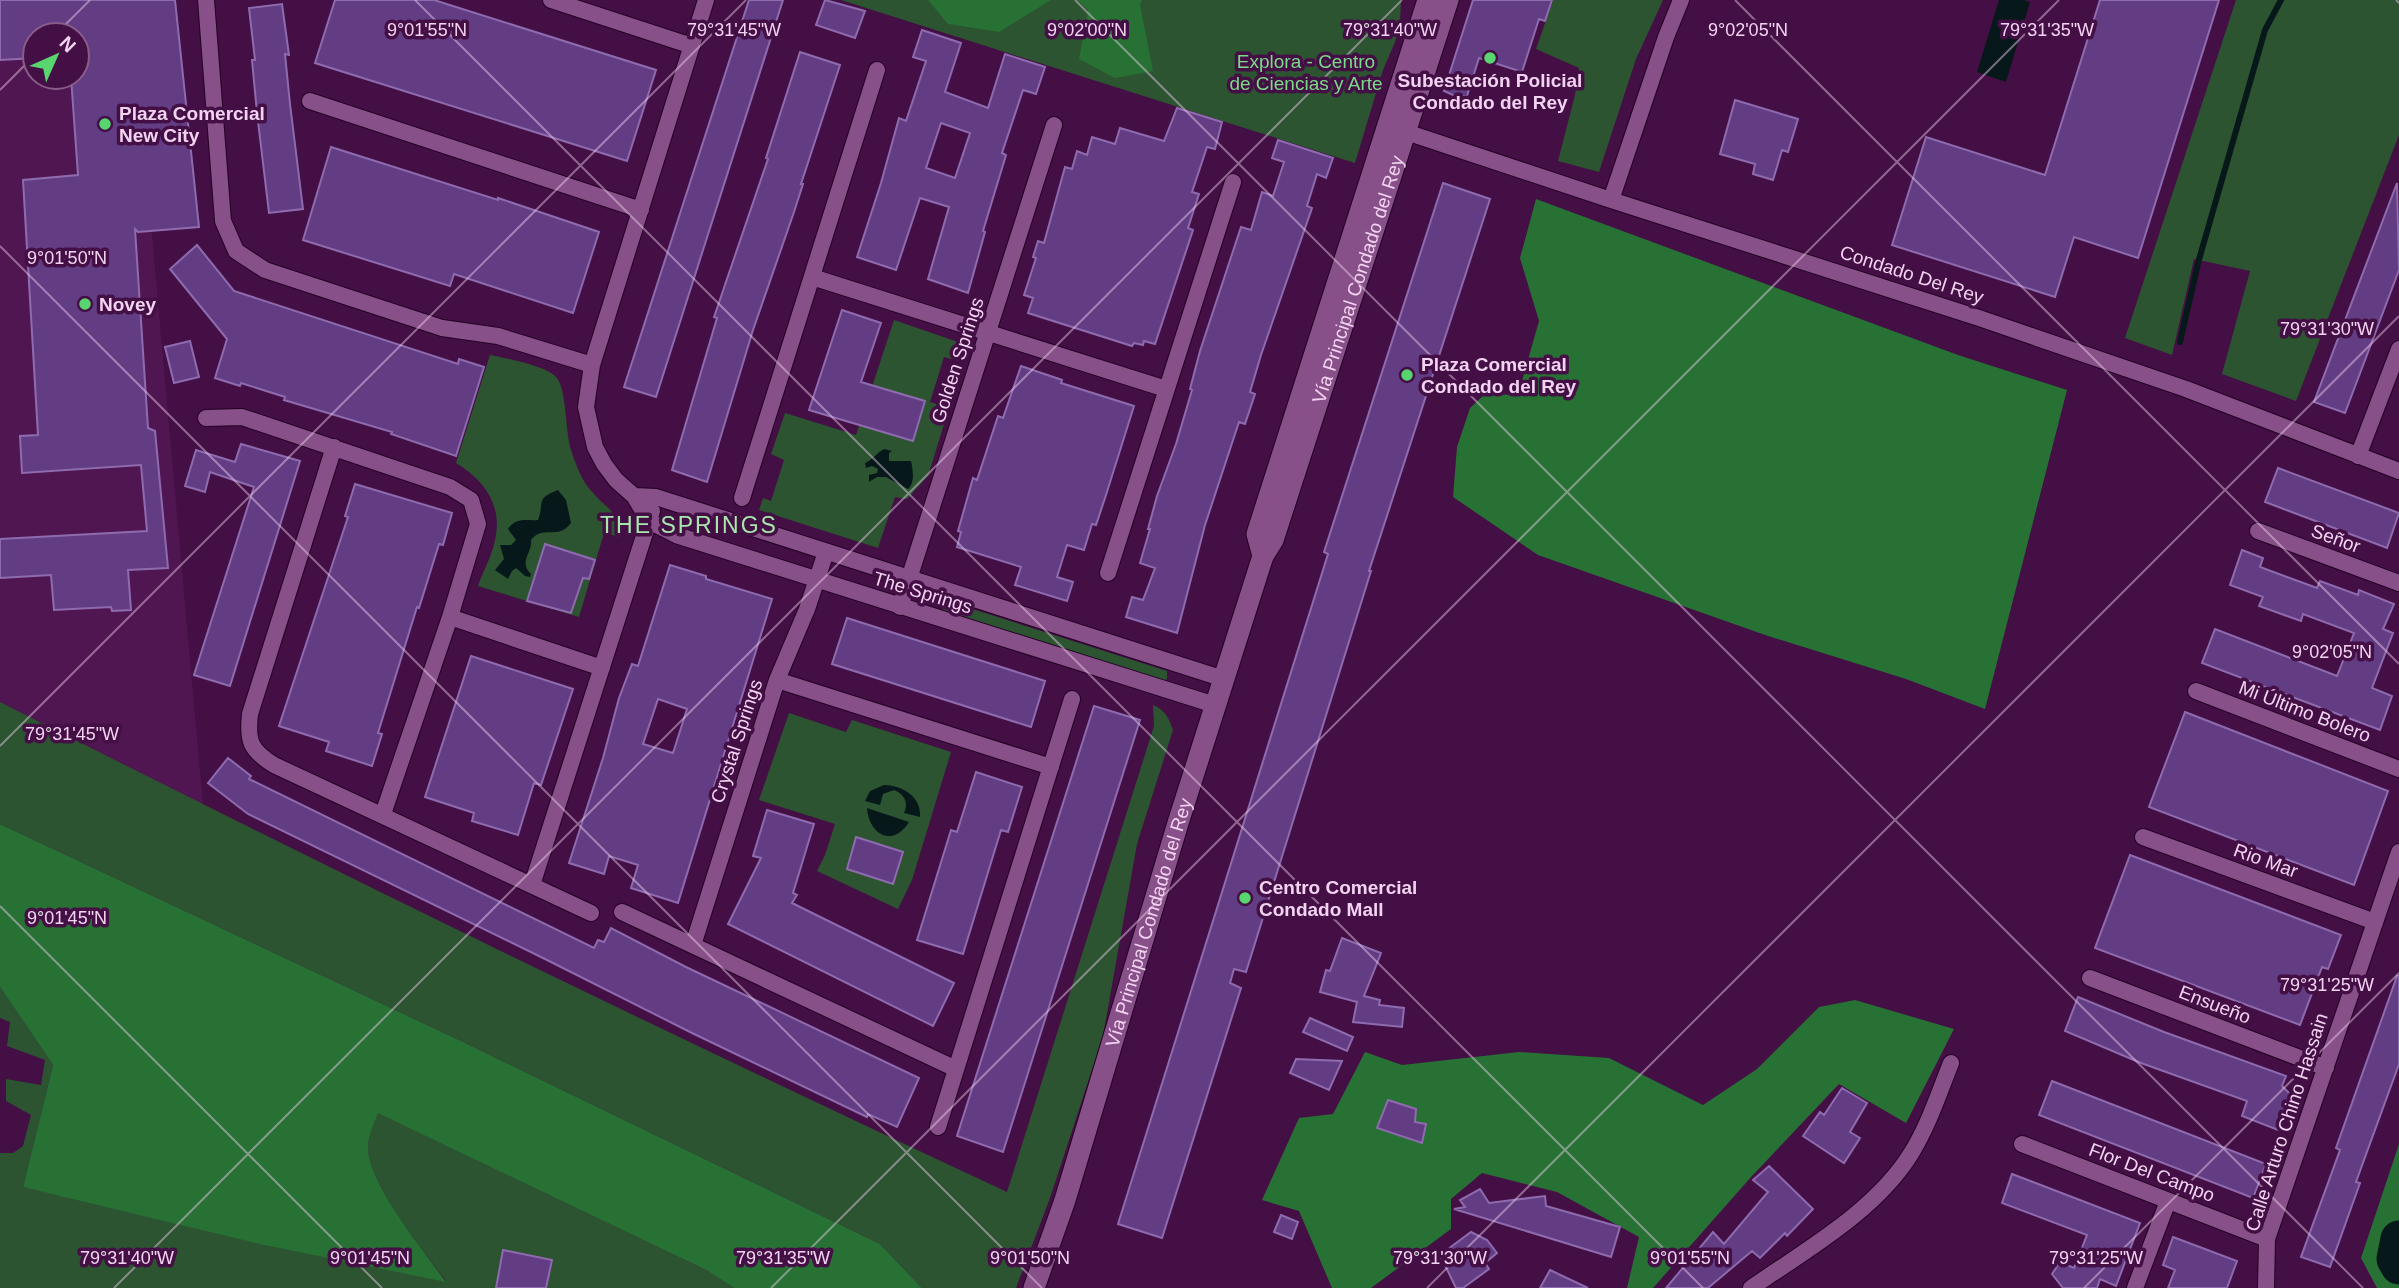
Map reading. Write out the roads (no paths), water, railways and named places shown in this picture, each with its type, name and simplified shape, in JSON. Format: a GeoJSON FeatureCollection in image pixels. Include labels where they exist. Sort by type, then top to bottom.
{"type":"FeatureCollection","features":[{"type":"Feature","properties":{"kind":"street"},"geometry":{"type":"LineString","coordinates":[[206,0],[223,221],[236,251],[265,270],[442,328],[498,336],[592,365]]}},
{"type":"Feature","properties":{"kind":"street"},"geometry":{"type":"LineString","coordinates":[[551,0],[692,46]]}},
{"type":"Feature","properties":{"kind":"street"},"geometry":{"type":"LineString","coordinates":[[649,521],[634,496],[617,480],[594,447],[586,407],[592,365],[706,0]]}},
{"type":"Feature","properties":{"kind":"street","name":"Vía Principal Condado del Rey"},"geometry":{"type":"LineString","coordinates":[[1263,556],[1257,534],[1428,0]]}},
{"type":"Feature","properties":{"kind":"street","name":"Vía Principal Condado del Rey"},"geometry":{"type":"LineString","coordinates":[[1034,1288],[1065,1200],[1215,705],[1263,556],[1273,540],[1448,0]]}},
{"type":"Feature","properties":{"kind":"street"},"geometry":{"type":"LineString","coordinates":[[1611,200],[1681,0]]}},
{"type":"Feature","properties":{"kind":"street"},"geometry":{"type":"LineString","coordinates":[[741,498],[877,70]]}},
{"type":"Feature","properties":{"kind":"street"},"geometry":{"type":"LineString","coordinates":[[310,101],[641,210]]}},
{"type":"Feature","properties":{"kind":"street"},"geometry":{"type":"LineString","coordinates":[[1394,107],[1399,123],[1406,132]]}},
{"type":"Feature","properties":{"kind":"street","name":"Golden Springs"},"geometry":{"type":"LineString","coordinates":[[900,607],[1054,125]]}},
{"type":"Feature","properties":{"kind":"street"},"geometry":{"type":"LineString","coordinates":[[1382,140],[1398,131],[1406,132]]}},
{"type":"Feature","properties":{"kind":"street","name":"Condado Del Rey"},"geometry":{"type":"LineString","coordinates":[[1406,132],[2004,326],[2186,389],[2399,471]]}},
{"type":"Feature","properties":{"kind":"street"},"geometry":{"type":"LineString","coordinates":[[1108,573],[1233,182]]}},
{"type":"Feature","properties":{"kind":"street"},"geometry":{"type":"LineString","coordinates":[[812,277],[1166,389]]}},
{"type":"Feature","properties":{"kind":"street"},"geometry":{"type":"LineString","coordinates":[[2358,456],[2399,349]]}},
{"type":"Feature","properties":{"kind":"street"},"geometry":{"type":"LineString","coordinates":[[206,418],[242,417],[450,487],[471,500],[478,524],[450,617],[383,814]]}},
{"type":"Feature","properties":{"kind":"street"},"geometry":{"type":"LineString","coordinates":[[334,447],[254,701],[248,731],[251,745],[261,757],[590,914]]}},
{"type":"Feature","properties":{"kind":"street","name":"The Springs"},"geometry":{"type":"LineString","coordinates":[[634,496],[656,497],[1224,679]]}},
{"type":"Feature","properties":{"kind":"street"},"geometry":{"type":"LineString","coordinates":[[532,885],[656,497]]}},
{"type":"Feature","properties":{"kind":"street","name":"The Springs"},"geometry":{"type":"LineString","coordinates":[[649,521],[676,535],[1215,705]]}},
{"type":"Feature","properties":{"kind":"street","name":"Señor"},"geometry":{"type":"LineString","coordinates":[[2258,531],[2399,583]]}},
{"type":"Feature","properties":{"kind":"street","name":"Crystal Springs"},"geometry":{"type":"LineString","coordinates":[[693,945],[777,680],[807,609],[826,552]]}},
{"type":"Feature","properties":{"kind":"street"},"geometry":{"type":"LineString","coordinates":[[450,617],[602,668]]}},
{"type":"Feature","properties":{"kind":"street"},"geometry":{"type":"LineString","coordinates":[[777,680],[1051,767]]}},
{"type":"Feature","properties":{"kind":"street","name":"Mi Último Bolero"},"geometry":{"type":"LineString","coordinates":[[2196,691],[2399,769]]}},
{"type":"Feature","properties":{"kind":"street"},"geometry":{"type":"LineString","coordinates":[[938,1127],[1072,699]]}},
{"type":"Feature","properties":{"kind":"street","name":"Rio Mar"},"geometry":{"type":"LineString","coordinates":[[2143,837],[2375,922]]}},
{"type":"Feature","properties":{"kind":"street","name":"Calle Arturo Chino Hassain"},"geometry":{"type":"LineString","coordinates":[[2266,1288],[2267,1239],[2399,852]]}},
{"type":"Feature","properties":{"kind":"street"},"geometry":{"type":"LineString","coordinates":[[622,912],[956,1069]]}},
{"type":"Feature","properties":{"kind":"street","name":"Ensueño"},"geometry":{"type":"LineString","coordinates":[[2090,978],[2326,1068]]}},
{"type":"Feature","properties":{"kind":"street"},"geometry":{"type":"LineString","coordinates":[[1751,1288],[1878,1195],[1911,1153],[1930,1118],[1951,1063]]}},
{"type":"Feature","properties":{"kind":"street","name":"Flor Del Campo"},"geometry":{"type":"LineString","coordinates":[[2022,1144],[2267,1239]]}},
{"type":"Feature","properties":{"kind":"street"},"geometry":{"type":"LineString","coordinates":[[2135,1288],[2168,1200]]}},
{"type":"Feature","properties":{"kind":"waterway"},"geometry":{"type":"LineString","coordinates":[[2180,342],[2198,263],[2265,30],[2281,0]]}},
{"type":"Feature","properties":{"kind":"waterway"},"geometry":{"type":"LineString","coordinates":[[2399,1239],[2395,1259],[2399,1266]]}},
{"type":"Feature","properties":{"kind":"place","name":"Subestación Policial Condado del Rey"},"geometry":{"type":"Point","coordinates":[1490,58]}},
{"type":"Feature","properties":{"kind":"place","name":"Plaza Comercial New City"},"geometry":{"type":"Point","coordinates":[105,124]}},
{"type":"Feature","properties":{"kind":"place","name":"Novey"},"geometry":{"type":"Point","coordinates":[85,304]}},
{"type":"Feature","properties":{"kind":"place","name":"Plaza Comercial Condado del Rey"},"geometry":{"type":"Point","coordinates":[1407,375]}},
{"type":"Feature","properties":{"kind":"place","name":"Centro Comercial Condado Mall"},"geometry":{"type":"Point","coordinates":[1245,898]}},
{"type":"Feature","properties":{"kind":"district","name":"THE SPRINGS"},"geometry":{"type":"Point","coordinates":[689,525]}},
{"type":"Feature","properties":{"kind":"park label","name":"Explora - Centro de Ciencias y Arte"},"geometry":{"type":"Point","coordinates":[1306,72]}}]}
